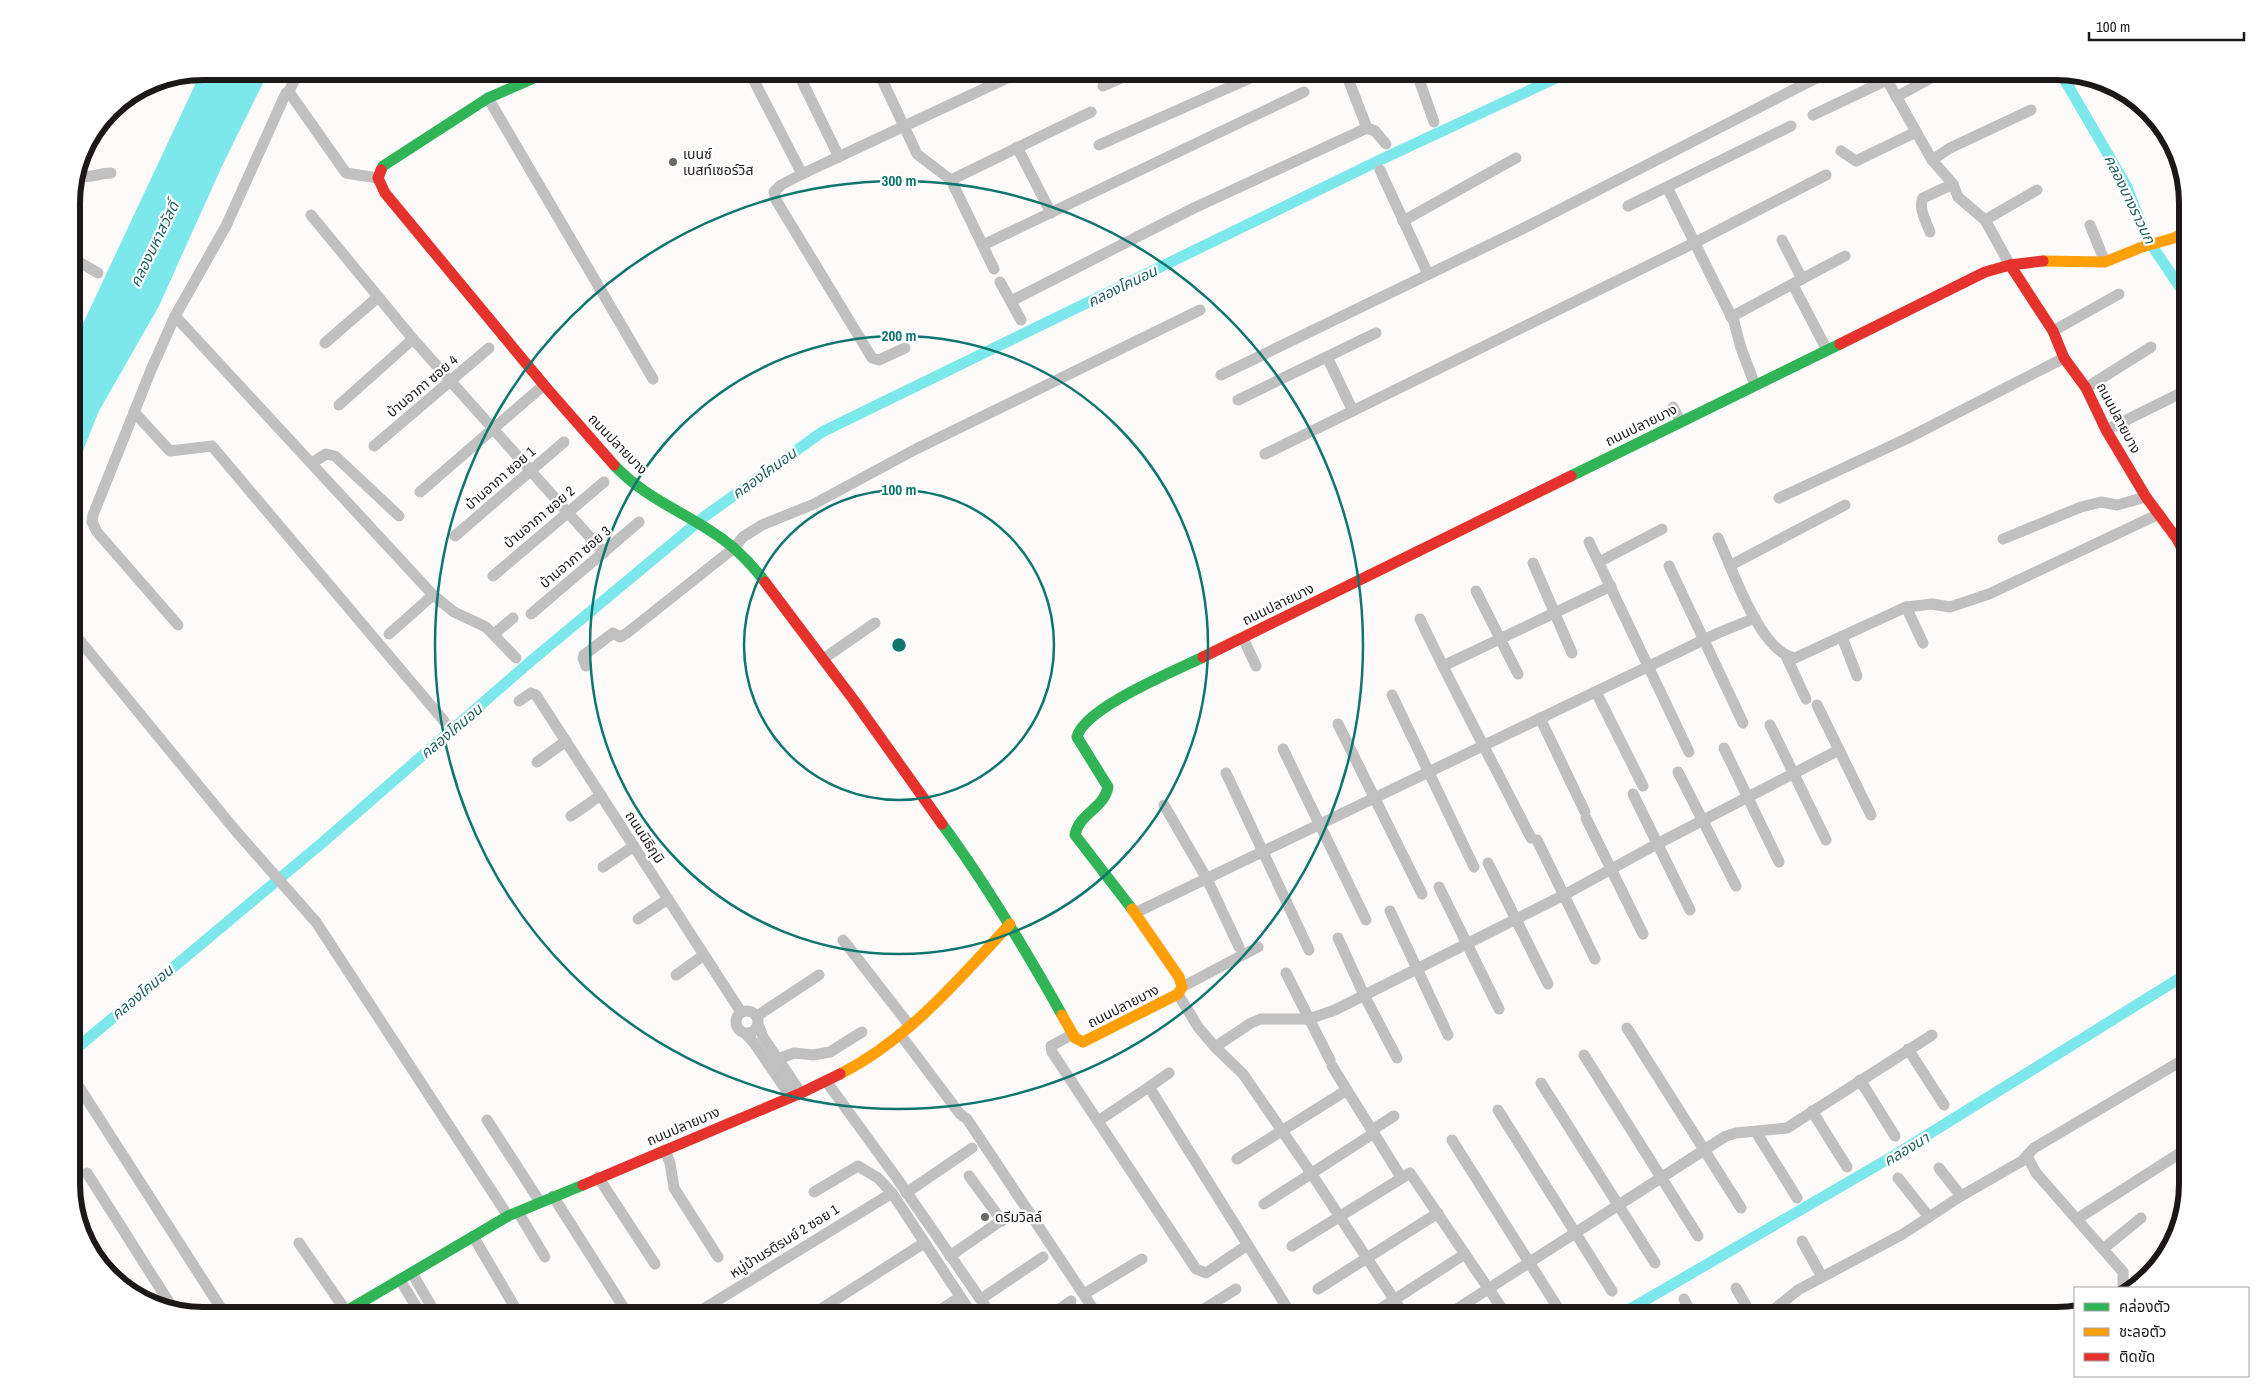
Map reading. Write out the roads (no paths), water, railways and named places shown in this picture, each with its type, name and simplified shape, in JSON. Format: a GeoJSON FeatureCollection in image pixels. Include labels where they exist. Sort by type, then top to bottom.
{"type":"FeatureCollection","features":[{"type":"Feature","properties":{"kind":"street"},"geometry":{"type":"LineString","coordinates":[[178,625],[97,532],[92,522],[93,515],[175,316],[226,226],[286,93],[289,92],[294,80]]}},
{"type":"Feature","properties":{"kind":"street"},"geometry":{"type":"LineString","coordinates":[[289,92],[346,172],[378,178],[383,166],[488,98],[529,80]]}},
{"type":"Feature","properties":{"kind":"street"},"geometry":{"type":"LineString","coordinates":[[754,80],[802,174]]}},
{"type":"Feature","properties":{"kind":"street"},"geometry":{"type":"LineString","coordinates":[[801,80],[839,157]]}},
{"type":"Feature","properties":{"kind":"street"},"geometry":{"type":"LineString","coordinates":[[882,80],[917,154],[951,180],[994,269]]}},
{"type":"Feature","properties":{"kind":"street"},"geometry":{"type":"LineString","coordinates":[[905,348],[879,360],[872,358],[776,200],[774,195],[776,189],[802,174],[1003,80]]}},
{"type":"Feature","properties":{"kind":"street"},"geometry":{"type":"LineString","coordinates":[[1103,86],[1117,80]]}},
{"type":"Feature","properties":{"kind":"street"},"geometry":{"type":"LineString","coordinates":[[1099,145],[1246,80]]}},
{"type":"Feature","properties":{"kind":"street"},"geometry":{"type":"LineString","coordinates":[[1348,80],[1367,128]]}},
{"type":"Feature","properties":{"kind":"street"},"geometry":{"type":"LineString","coordinates":[[1419,80],[1434,122]]}},
{"type":"Feature","properties":{"kind":"street"},"geometry":{"type":"LineString","coordinates":[[1221,375],[1522,229],[1812,80]]}},
{"type":"Feature","properties":{"kind":"street"},"geometry":{"type":"LineString","coordinates":[[1813,115],[1877,80]]}},
{"type":"Feature","properties":{"kind":"street"},"geometry":{"type":"LineString","coordinates":[[1886,80],[1932,160],[1953,184],[1958,197],[1985,220],[2010,265]]}},
{"type":"Feature","properties":{"kind":"street"},"geometry":{"type":"LineString","coordinates":[[1896,97],[1927,80]]}},
{"type":"Feature","properties":{"kind":"street"},"geometry":{"type":"LineString","coordinates":[[983,245],[1304,92]]}},
{"type":"Feature","properties":{"kind":"street"},"geometry":{"type":"LineString","coordinates":[[488,98],[653,379]]}},
{"type":"Feature","properties":{"kind":"street"},"geometry":{"type":"LineString","coordinates":[[1932,160],[1950,148],[2031,110]]}},
{"type":"Feature","properties":{"kind":"street"},"geometry":{"type":"LineString","coordinates":[[951,180],[1091,112]]}},
{"type":"Feature","properties":{"kind":"street"},"geometry":{"type":"LineString","coordinates":[[1628,206],[1791,126]]}},
{"type":"Feature","properties":{"kind":"street"},"geometry":{"type":"LineString","coordinates":[[1011,300],[1194,208],[1367,128],[1375,131],[1386,144]]}},
{"type":"Feature","properties":{"kind":"street"},"geometry":{"type":"LineString","coordinates":[[1841,151],[1856,161],[1916,132]]}},
{"type":"Feature","properties":{"kind":"street"},"geometry":{"type":"LineString","coordinates":[[1017,148],[1051,213]]}},
{"type":"Feature","properties":{"kind":"street"},"geometry":{"type":"LineString","coordinates":[[1403,220],[1516,158]]}},
{"type":"Feature","properties":{"kind":"street"},"geometry":{"type":"LineString","coordinates":[[1380,170],[1428,274]]}},
{"type":"Feature","properties":{"kind":"street"},"geometry":{"type":"LineString","coordinates":[[83,177],[111,173]]}},
{"type":"Feature","properties":{"kind":"street"},"geometry":{"type":"LineString","coordinates":[[1265,454],[1826,176]]}},
{"type":"Feature","properties":{"kind":"street","name":"ถนนปลายบาง"},"geometry":{"type":"LineString","coordinates":[[378,178],[386,193],[544,385],[616,467],[630,481],[654,499],[710,530],[734,548],[756,570],[823,659],[977,872],[1010,924],[1073,1034],[1080,1042],[1088,1041],[1180,990],[1179,977],[1135,914],[1075,835],[1075,827],[1079,820],[1105,801],[1108,795],[1108,787],[1077,737],[1077,730],[1090,718],[1127,694],[1985,272],[2010,265],[2038,261],[2105,262],[2142,247],[2179,236]]}},
{"type":"Feature","properties":{"kind":"street"},"geometry":{"type":"LineString","coordinates":[[1930,232],[1921,207],[1921,201],[1923,198],[1953,184]]}},
{"type":"Feature","properties":{"kind":"street"},"geometry":{"type":"LineString","coordinates":[[1667,187],[1731,317],[1755,385]]}},
{"type":"Feature","properties":{"kind":"street"},"geometry":{"type":"LineString","coordinates":[[1985,220],[2037,190]]}},
{"type":"Feature","properties":{"kind":"street"},"geometry":{"type":"LineString","coordinates":[[311,215],[413,339],[604,553]]}},
{"type":"Feature","properties":{"kind":"street"},"geometry":{"type":"LineString","coordinates":[[2090,225],[2105,262]]}},
{"type":"Feature","properties":{"kind":"street"},"geometry":{"type":"LineString","coordinates":[[1782,240],[1797,282],[1827,350]]}},
{"type":"Feature","properties":{"kind":"street"},"geometry":{"type":"LineString","coordinates":[[1731,317],[1845,256]]}},
{"type":"Feature","properties":{"kind":"street"},"geometry":{"type":"LineString","coordinates":[[80,262],[98,272]]}},
{"type":"Feature","properties":{"kind":"street","name":"ถนนปลายบาง"},"geometry":{"type":"LineString","coordinates":[[2010,265],[2053,331],[2064,358],[2086,388],[2106,430],[2146,497],[2179,543]]}},
{"type":"Feature","properties":{"kind":"street"},"geometry":{"type":"LineString","coordinates":[[1000,282],[1021,320]]}},
{"type":"Feature","properties":{"kind":"street"},"geometry":{"type":"LineString","coordinates":[[2053,331],[2119,294]]}},
{"type":"Feature","properties":{"kind":"street"},"geometry":{"type":"LineString","coordinates":[[325,343],[378,297]]}},
{"type":"Feature","properties":{"kind":"street"},"geometry":{"type":"LineString","coordinates":[[586,666],[583,658],[584,655],[613,633],[624,635],[734,548],[743,537],[762,525],[814,504],[916,449],[1200,310]]}},
{"type":"Feature","properties":{"kind":"street"},"geometry":{"type":"LineString","coordinates":[[175,316],[434,595],[454,612],[486,627],[516,658]]}},
{"type":"Feature","properties":{"kind":"street"},"geometry":{"type":"LineString","coordinates":[[1238,400],[1376,334]]}},
{"type":"Feature","properties":{"kind":"street"},"geometry":{"type":"LineString","coordinates":[[339,405],[413,339]]}},
{"type":"Feature","properties":{"kind":"street"},"geometry":{"type":"LineString","coordinates":[[2086,388],[2151,347]]}},
{"type":"Feature","properties":{"kind":"street","name":"บ้านอาภา ซอย 4"},"geometry":{"type":"LineString","coordinates":[[374,446],[489,348]]}},
{"type":"Feature","properties":{"kind":"street"},"geometry":{"type":"LineString","coordinates":[[1327,357],[1353,411]]}},
{"type":"Feature","properties":{"kind":"street"},"geometry":{"type":"LineString","coordinates":[[1779,498],[1908,438],[2064,358]]}},
{"type":"Feature","properties":{"kind":"street"},"geometry":{"type":"LineString","coordinates":[[420,492],[544,385]]}},
{"type":"Feature","properties":{"kind":"street"},"geometry":{"type":"LineString","coordinates":[[2106,430],[2179,394]]}},
{"type":"Feature","properties":{"kind":"street"},"geometry":{"type":"LineString","coordinates":[[1672,407],[1680,422]]}},
{"type":"Feature","properties":{"kind":"street"},"geometry":{"type":"LineString","coordinates":[[134,412],[170,451],[212,446],[444,722]]}},
{"type":"Feature","properties":{"kind":"street","name":"บ้านอาภา ซอย 1"},"geometry":{"type":"LineString","coordinates":[[456,536],[564,442]]}},
{"type":"Feature","properties":{"kind":"street"},"geometry":{"type":"LineString","coordinates":[[312,464],[326,454],[335,456],[399,516]]}},
{"type":"Feature","properties":{"kind":"street","name":"บ้านอาภา ซอย 2"},"geometry":{"type":"LineString","coordinates":[[493,576],[604,482]]}},
{"type":"Feature","properties":{"kind":"street"},"geometry":{"type":"LineString","coordinates":[[2003,539],[2081,507],[2101,502],[2117,505],[2146,497]]}},
{"type":"Feature","properties":{"kind":"street"},"geometry":{"type":"LineString","coordinates":[[1731,566],[1845,505]]}},
{"type":"Feature","properties":{"kind":"street"},"geometry":{"type":"LineString","coordinates":[[1718,538],[1760,629],[1773,646],[1786,656],[1795,658],[1906,606],[1932,604],[1950,607],[1989,594],[2159,514]]}},
{"type":"Feature","properties":{"kind":"street","name":"บ้านอาภา ซอย 3"},"geometry":{"type":"LineString","coordinates":[[531,614],[639,522]]}},
{"type":"Feature","properties":{"kind":"street"},"geometry":{"type":"LineString","coordinates":[[1599,562],[1662,529]]}},
{"type":"Feature","properties":{"kind":"street"},"geometry":{"type":"LineString","coordinates":[[1589,542],[1650,666],[1689,752]]}},
{"type":"Feature","properties":{"kind":"street"},"geometry":{"type":"LineString","coordinates":[[1533,563],[1572,653]]}},
{"type":"Feature","properties":{"kind":"street"},"geometry":{"type":"LineString","coordinates":[[1669,566],[1744,723]]}},
{"type":"Feature","properties":{"kind":"street"},"geometry":{"type":"LineString","coordinates":[[1443,666],[1611,586]]}},
{"type":"Feature","properties":{"kind":"street"},"geometry":{"type":"LineString","coordinates":[[1476,591],[1518,674]]}},
{"type":"Feature","properties":{"kind":"street"},"geometry":{"type":"LineString","coordinates":[[389,634],[434,595]]}},
{"type":"Feature","properties":{"kind":"street"},"geometry":{"type":"LineString","coordinates":[[1906,606],[1923,643]]}},
{"type":"Feature","properties":{"kind":"street"},"geometry":{"type":"LineString","coordinates":[[494,634],[513,618]]}},
{"type":"Feature","properties":{"kind":"street"},"geometry":{"type":"LineString","coordinates":[[1135,914],[1705,639],[1755,618]]}},
{"type":"Feature","properties":{"kind":"street"},"geometry":{"type":"LineString","coordinates":[[1420,619],[1466,715],[1564,895],[1595,959]]}},
{"type":"Feature","properties":{"kind":"street"},"geometry":{"type":"LineString","coordinates":[[823,659],[875,623]]}},
{"type":"Feature","properties":{"kind":"street"},"geometry":{"type":"LineString","coordinates":[[1842,637],[1857,676]]}},
{"type":"Feature","properties":{"kind":"street"},"geometry":{"type":"LineString","coordinates":[[1243,638],[1256,666]]}},
{"type":"Feature","properties":{"kind":"street"},"geometry":{"type":"LineString","coordinates":[[80,641],[235,830],[316,922],[513,1214],[545,1257]]}},
{"type":"Feature","properties":{"kind":"street"},"geometry":{"type":"LineString","coordinates":[[1786,656],[1806,699]]}},
{"type":"Feature","properties":{"kind":"street"},"geometry":{"type":"LineString","coordinates":[[1596,692],[1643,786]]}},
{"type":"Feature","properties":{"kind":"street","name":"ถนนนิธิภุมิ"},"geometry":{"type":"LineString","coordinates":[[519,700],[531,693],[536,694],[741,1012]]}},
{"type":"Feature","properties":{"kind":"street"},"geometry":{"type":"LineString","coordinates":[[1392,695],[1474,867]]}},
{"type":"Feature","properties":{"kind":"street"},"geometry":{"type":"LineString","coordinates":[[1817,705],[1871,815]]}},
{"type":"Feature","properties":{"kind":"street"},"geometry":{"type":"LineString","coordinates":[[1540,718],[1643,934]]}},
{"type":"Feature","properties":{"kind":"street"},"geometry":{"type":"LineString","coordinates":[[1338,724],[1422,894]]}},
{"type":"Feature","properties":{"kind":"street"},"geometry":{"type":"LineString","coordinates":[[1770,726],[1826,840]]}},
{"type":"Feature","properties":{"kind":"street"},"geometry":{"type":"LineString","coordinates":[[537,762],[566,741]]}},
{"type":"Feature","properties":{"kind":"street"},"geometry":{"type":"LineString","coordinates":[[1724,748],[1779,862]]}},
{"type":"Feature","properties":{"kind":"street"},"geometry":{"type":"LineString","coordinates":[[1283,749],[1366,920]]}},
{"type":"Feature","properties":{"kind":"street"},"geometry":{"type":"LineString","coordinates":[[1215,1048],[1251,1023],[1261,1019],[1309,1019],[1335,1010],[1564,895],[1657,844],[1839,750]]}},
{"type":"Feature","properties":{"kind":"street"},"geometry":{"type":"LineString","coordinates":[[1678,772],[1736,886]]}},
{"type":"Feature","properties":{"kind":"street"},"geometry":{"type":"LineString","coordinates":[[1226,773],[1309,950]]}},
{"type":"Feature","properties":{"kind":"street"},"geometry":{"type":"LineString","coordinates":[[1633,794],[1690,910]]}},
{"type":"Feature","properties":{"kind":"street"},"geometry":{"type":"LineString","coordinates":[[571,816],[601,795]]}},
{"type":"Feature","properties":{"kind":"street"},"geometry":{"type":"LineString","coordinates":[[1164,805],[1207,879],[1239,947]]}},
{"type":"Feature","properties":{"kind":"street"},"geometry":{"type":"LineString","coordinates":[[603,867],[634,846]]}},
{"type":"Feature","properties":{"kind":"street"},"geometry":{"type":"LineString","coordinates":[[1488,863],[1548,984]]}},
{"type":"Feature","properties":{"kind":"street"},"geometry":{"type":"LineString","coordinates":[[1440,887],[1499,1009]]}},
{"type":"Feature","properties":{"kind":"street"},"geometry":{"type":"LineString","coordinates":[[638,919],[668,899]]}},
{"type":"Feature","properties":{"kind":"street"},"geometry":{"type":"LineString","coordinates":[[1390,911],[1448,1034]]}},
{"type":"Feature","properties":{"kind":"street","name":"ถนนปลายบาง"},"geometry":{"type":"LineString","coordinates":[[357,1307],[473,1236],[513,1214],[796,1095],[857,1064],[900,1034],[948,992],[1010,924]]}},
{"type":"Feature","properties":{"kind":"street"},"geometry":{"type":"LineString","coordinates":[[1338,938],[1364,995],[1397,1058]]}},
{"type":"Feature","properties":{"kind":"street"},"geometry":{"type":"LineString","coordinates":[[844,940],[910,1026]]}},
{"type":"Feature","properties":{"kind":"street"},"geometry":{"type":"LineString","coordinates":[[1258,947],[1180,990],[1198,1027],[1215,1048],[1243,1074],[1311,1172],[1398,1307]]}},
{"type":"Feature","properties":{"kind":"street"},"geometry":{"type":"LineString","coordinates":[[676,975],[704,955]]}},
{"type":"Feature","properties":{"kind":"street"},"geometry":{"type":"LineString","coordinates":[[1286,973],[1331,1063],[1401,1177]]}},
{"type":"Feature","properties":{"kind":"street"},"geometry":{"type":"LineString","coordinates":[[745,1033],[754,1032],[758,1020],[820,975]]}},
{"type":"Feature","properties":{"kind":"street"},"geometry":{"type":"LineString","coordinates":[[773,1061],[738,1028],[736,1024],[741,1012],[750,1011],[758,1020],[773,1061],[796,1095]]}},
{"type":"Feature","properties":{"kind":"street"},"geometry":{"type":"LineString","coordinates":[[1627,1028],[1741,1208]]}},
{"type":"Feature","properties":{"kind":"street"},"geometry":{"type":"LineString","coordinates":[[773,1061],[794,1053],[821,1055],[830,1052],[862,1032]]}},
{"type":"Feature","properties":{"kind":"street"},"geometry":{"type":"LineString","coordinates":[[900,1034],[960,1114],[966,1119],[1092,1307]]}},
{"type":"Feature","properties":{"kind":"street"},"geometry":{"type":"LineString","coordinates":[[1073,1034],[1050,1049],[1196,1270],[1206,1273],[1246,1246]]}},
{"type":"Feature","properties":{"kind":"street"},"geometry":{"type":"LineString","coordinates":[[1460,1307],[1617,1204],[1726,1136],[1736,1133],[1787,1128],[1932,1035]]}},
{"type":"Feature","properties":{"kind":"street"},"geometry":{"type":"LineString","coordinates":[[1908,1049],[1944,1105]]}},
{"type":"Feature","properties":{"kind":"street"},"geometry":{"type":"LineString","coordinates":[[1584,1055],[1698,1236]]}},
{"type":"Feature","properties":{"kind":"street"},"geometry":{"type":"LineString","coordinates":[[1777,1307],[1798,1290],[1903,1234],[2027,1156],[2034,1148],[2179,1062]]}},
{"type":"Feature","properties":{"kind":"street"},"geometry":{"type":"LineString","coordinates":[[1098,1121],[1169,1073]]}},
{"type":"Feature","properties":{"kind":"street"},"geometry":{"type":"LineString","coordinates":[[1860,1080],[1895,1136]]}},
{"type":"Feature","properties":{"kind":"street"},"geometry":{"type":"LineString","coordinates":[[826,1081],[986,1307]]}},
{"type":"Feature","properties":{"kind":"street"},"geometry":{"type":"LineString","coordinates":[[1541,1083],[1655,1264]]}},
{"type":"Feature","properties":{"kind":"street"},"geometry":{"type":"LineString","coordinates":[[1149,1087],[1246,1246],[1286,1306]]}},
{"type":"Feature","properties":{"kind":"street"},"geometry":{"type":"LineString","coordinates":[[80,1088],[220,1307]]}},
{"type":"Feature","properties":{"kind":"street"},"geometry":{"type":"LineString","coordinates":[[1237,1160],[1347,1090]]}},
{"type":"Feature","properties":{"kind":"street"},"geometry":{"type":"LineString","coordinates":[[1498,1110],[1612,1291]]}},
{"type":"Feature","properties":{"kind":"street"},"geometry":{"type":"LineString","coordinates":[[1812,1111],[1847,1167]]}},
{"type":"Feature","properties":{"kind":"street"},"geometry":{"type":"LineString","coordinates":[[1264,1204],[1394,1116]]}},
{"type":"Feature","properties":{"kind":"street"},"geometry":{"type":"LineString","coordinates":[[487,1120],[540,1202]]}},
{"type":"Feature","properties":{"kind":"street"},"geometry":{"type":"LineString","coordinates":[[1756,1132],[1797,1198]]}},
{"type":"Feature","properties":{"kind":"street"},"geometry":{"type":"LineString","coordinates":[[1452,1140],[1557,1307]]}},
{"type":"Feature","properties":{"kind":"street"},"geometry":{"type":"LineString","coordinates":[[906,1193],[972,1148]]}},
{"type":"Feature","properties":{"kind":"street"},"geometry":{"type":"LineString","coordinates":[[665,1150],[670,1164],[674,1188],[718,1257]]}},
{"type":"Feature","properties":{"kind":"street"},"geometry":{"type":"LineString","coordinates":[[2077,1219],[2179,1154]]}},
{"type":"Feature","properties":{"kind":"street"},"geometry":{"type":"LineString","coordinates":[[2027,1156],[2036,1173],[2123,1272],[2125,1286]]}},
{"type":"Feature","properties":{"kind":"street"},"geometry":{"type":"LineString","coordinates":[[814,1192],[858,1166],[878,1178],[892,1193],[966,1307]]}},
{"type":"Feature","properties":{"kind":"street"},"geometry":{"type":"LineString","coordinates":[[1939,1168],[1961,1196]]}},
{"type":"Feature","properties":{"kind":"street"},"geometry":{"type":"LineString","coordinates":[[87,1173],[168,1302]]}},
{"type":"Feature","properties":{"kind":"street"},"geometry":{"type":"LineString","coordinates":[[1292,1246],[1401,1177],[1408,1173],[1412,1174],[1501,1307]]}},
{"type":"Feature","properties":{"kind":"street"},"geometry":{"type":"LineString","coordinates":[[950,1256],[1005,1218],[969,1176]]}},
{"type":"Feature","properties":{"kind":"street"},"geometry":{"type":"LineString","coordinates":[[598,1177],[655,1264]]}},
{"type":"Feature","properties":{"kind":"street"},"geometry":{"type":"LineString","coordinates":[[1898,1178],[1929,1217]]}},
{"type":"Feature","properties":{"kind":"street","name":"หมู่บ้านรติรมย์ 2 ซอย 1"},"geometry":{"type":"LineString","coordinates":[[707,1307],[892,1193]]}},
{"type":"Feature","properties":{"kind":"street"},"geometry":{"type":"LineString","coordinates":[[553,1196],[623,1307]]}},
{"type":"Feature","properties":{"kind":"street"},"geometry":{"type":"LineString","coordinates":[[1318,1288],[1368,1259],[1438,1213]]}},
{"type":"Feature","properties":{"kind":"street"},"geometry":{"type":"LineString","coordinates":[[2103,1249],[2141,1218]]}},
{"type":"Feature","properties":{"kind":"street"},"geometry":{"type":"LineString","coordinates":[[473,1236],[515,1307]]}},
{"type":"Feature","properties":{"kind":"street"},"geometry":{"type":"LineString","coordinates":[[1802,1241],[1822,1277]]}},
{"type":"Feature","properties":{"kind":"street"},"geometry":{"type":"LineString","coordinates":[[299,1243],[343,1307]]}},
{"type":"Feature","properties":{"kind":"street"},"geometry":{"type":"LineString","coordinates":[[824,1307],[924,1243]]}},
{"type":"Feature","properties":{"kind":"street"},"geometry":{"type":"LineString","coordinates":[[1385,1307],[1465,1254]]}},
{"type":"Feature","properties":{"kind":"street"},"geometry":{"type":"LineString","coordinates":[[981,1299],[1043,1257]]}},
{"type":"Feature","properties":{"kind":"street"},"geometry":{"type":"LineString","coordinates":[[1084,1294],[1142,1259]]}},
{"type":"Feature","properties":{"kind":"street"},"geometry":{"type":"LineString","coordinates":[[412,1273],[432,1307]]}},
{"type":"Feature","properties":{"kind":"street"},"geometry":{"type":"LineString","coordinates":[[400,1280],[416,1307]]}},
{"type":"Feature","properties":{"kind":"street"},"geometry":{"type":"LineString","coordinates":[[1736,1288],[1747,1307]]}},
{"type":"Feature","properties":{"kind":"street"},"geometry":{"type":"LineString","coordinates":[[1207,1307],[1236,1289]]}},
{"type":"Feature","properties":{"kind":"street"},"geometry":{"type":"LineString","coordinates":[[945,1307],[960,1297]]}},
{"type":"Feature","properties":{"kind":"street"},"geometry":{"type":"LineString","coordinates":[[1684,1299],[1688,1307]]}},
{"type":"Feature","properties":{"kind":"street"},"geometry":{"type":"LineString","coordinates":[[1063,1307],[1071,1301]]}},
{"type":"Feature","properties":{"kind":"water","name":"คลองมหาสวัสดิ์"},"geometry":{"type":"Polygon","coordinates":[[[197,80],[265,80],[222,166],[159,306],[99,411],[80,458],[80,330],[197,80]]]}},
{"type":"Feature","properties":{"kind":"waterway","name":"คลองโคนอน"},"geometry":{"type":"LineString","coordinates":[[80,1045],[322,843],[531,661],[704,517],[822,432],[1380,160],[1552,80]]}},
{"type":"Feature","properties":{"kind":"waterway","name":"คลองบางราวนก"},"geometry":{"type":"LineString","coordinates":[[2065,81],[2127,187],[2146,237],[2179,286]]}},
{"type":"Feature","properties":{"kind":"waterway","name":"คลองนา"},"geometry":{"type":"LineString","coordinates":[[1633,1307],[1895,1155],[2179,979]]}},
{"type":"Feature","properties":{"kind":"place","name":"เบนซ์ เบสท์เซอร์วิส"},"geometry":{"type":"Point","coordinates":[673,162]}},
{"type":"Feature","properties":{"kind":"place","name":"ดรีมวิลล์"},"geometry":{"type":"Point","coordinates":[985,1217]}}]}
